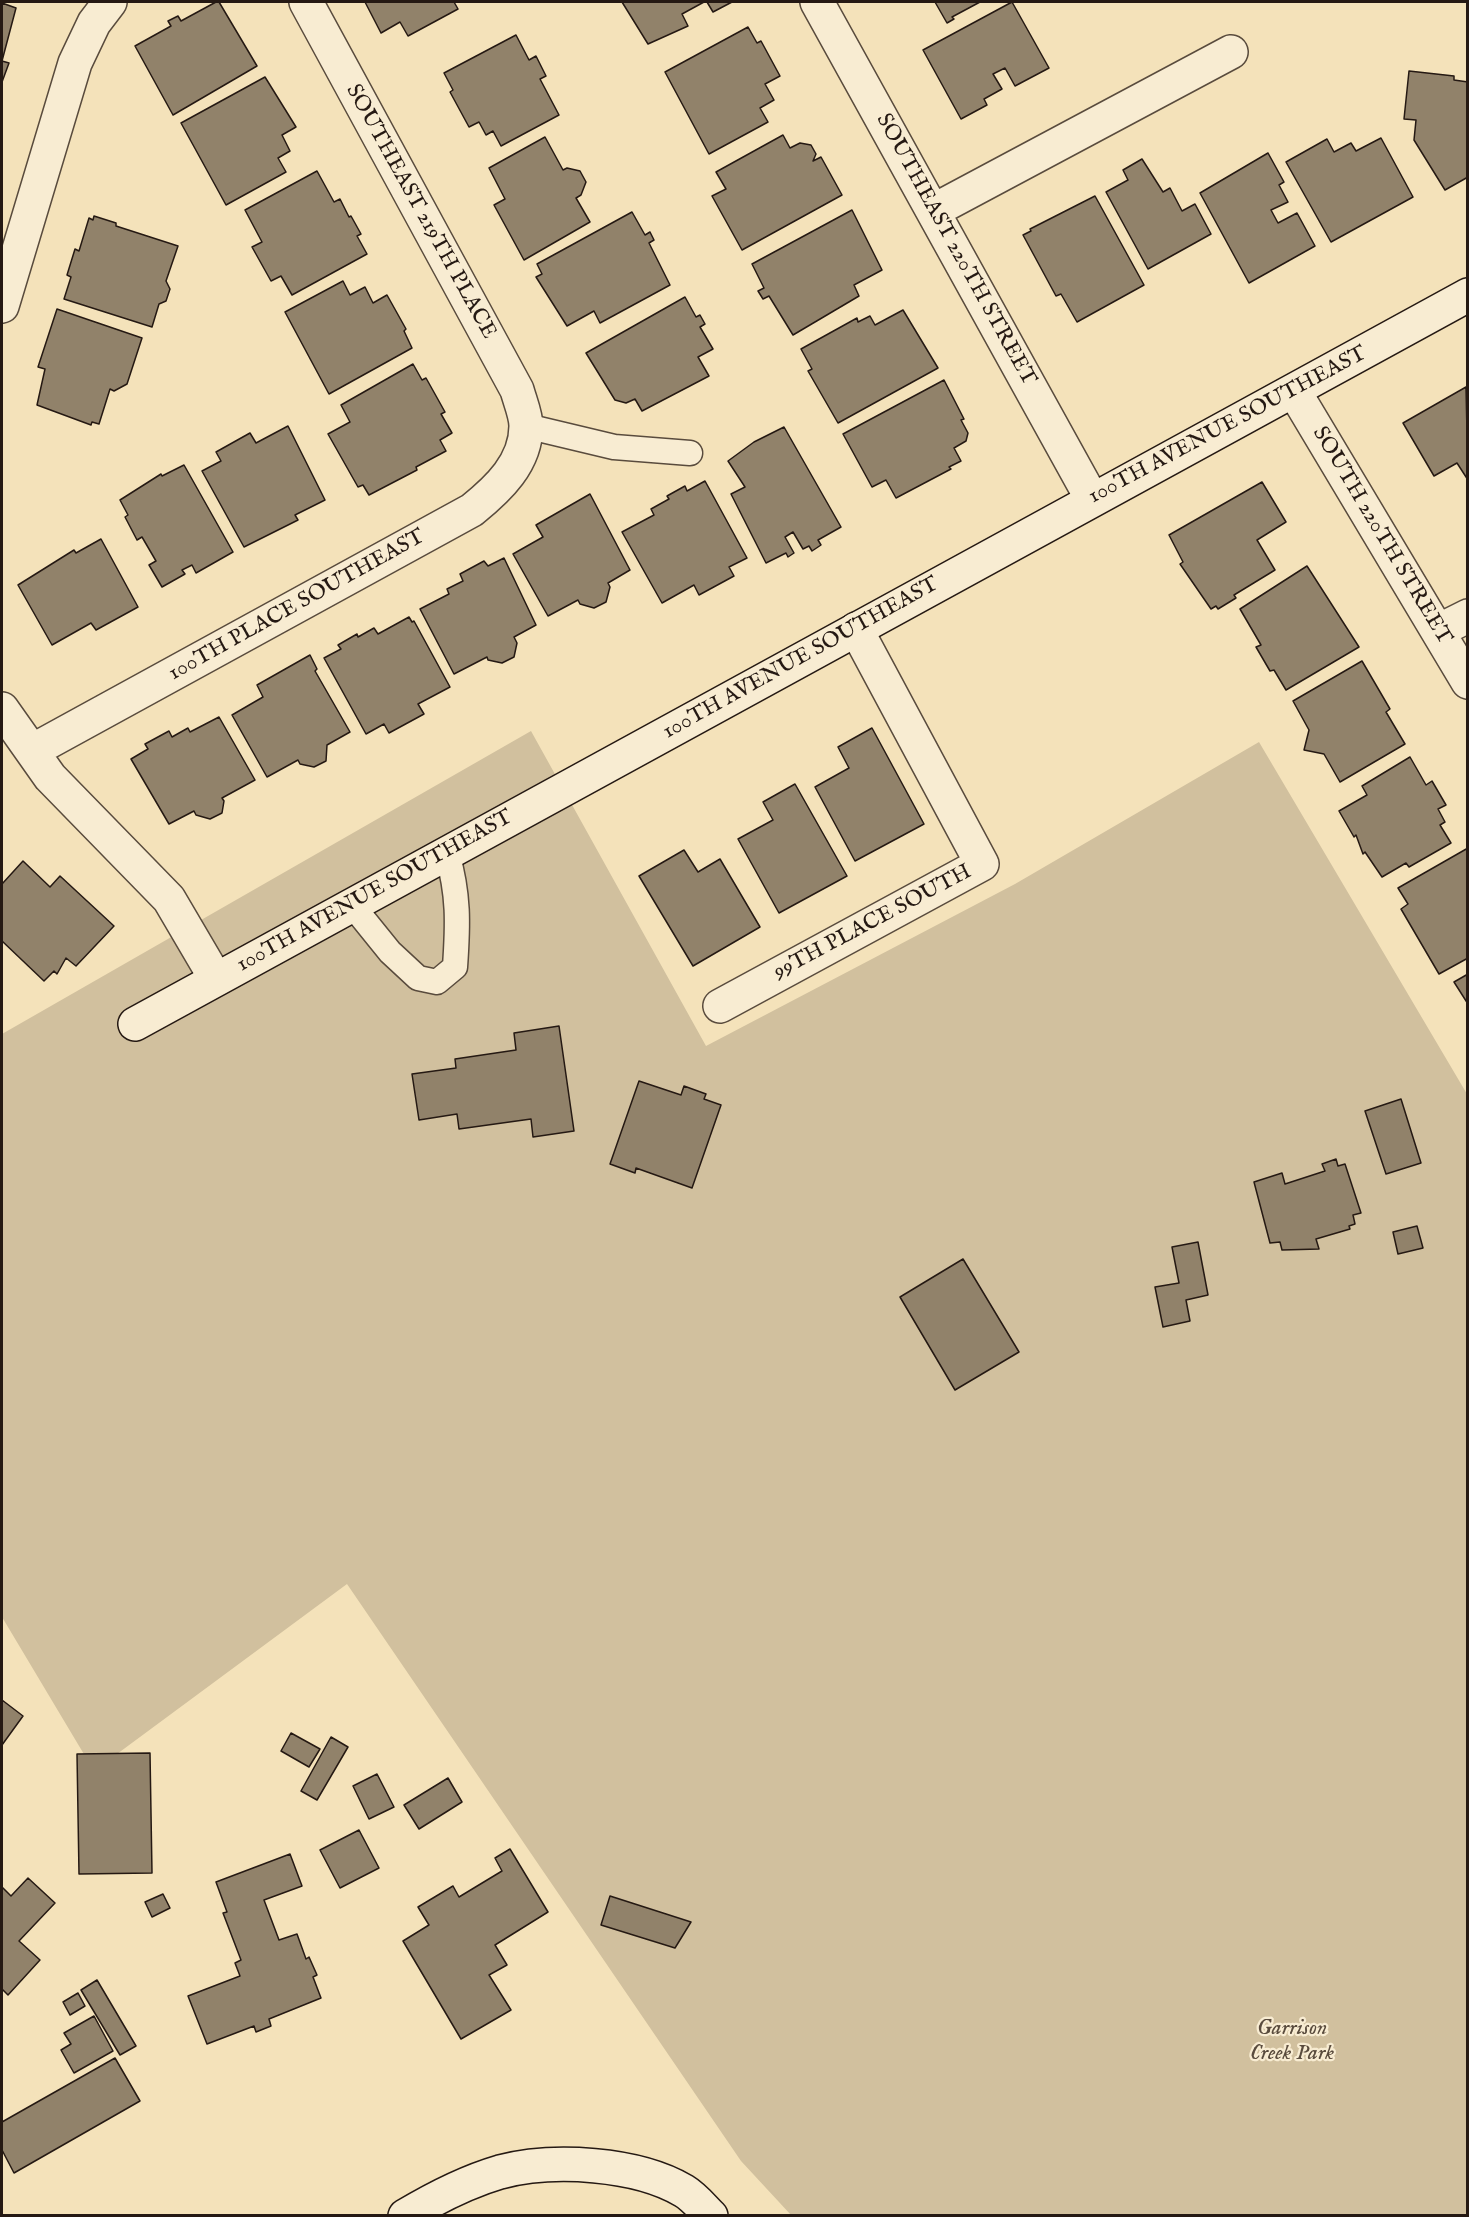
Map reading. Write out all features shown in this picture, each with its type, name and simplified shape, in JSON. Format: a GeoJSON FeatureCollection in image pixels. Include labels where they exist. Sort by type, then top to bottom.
{"type":"FeatureCollection","features":[{"type":"Feature","properties":{"kind":"street","name":"SOUTHEAST 219TH PLACE"},"geometry":{"type":"LineString","coordinates":[[306,2],[517,390],[526,426]]}},
{"type":"Feature","properties":{"kind":"street","name":"SOUTHEAST 220TH STREET"},"geometry":{"type":"LineString","coordinates":[[818,2],[1092,499]]}},
{"type":"Feature","properties":{"kind":"street"},"geometry":{"type":"LineString","coordinates":[[2,306],[75,63],[102,12]]}},
{"type":"Feature","properties":{"kind":"street"},"geometry":{"type":"LineString","coordinates":[[933,211],[1231,52]]}},
{"type":"Feature","properties":{"kind":"street","name":"100TH AVENUE SOUTHEAST"},"geometry":{"type":"LineString","coordinates":[[135,1024],[1467,296]]}},
{"type":"Feature","properties":{"kind":"street","name":"SOUTH 220TH STREET"},"geometry":{"type":"LineString","coordinates":[[1294,391],[1467,682]]}},
{"type":"Feature","properties":{"kind":"street","name":"100TH PLACE SOUTHEAST"},"geometry":{"type":"LineString","coordinates":[[32,752],[472,510],[502,486],[519,456],[526,426]]}},
{"type":"Feature","properties":{"kind":"street"},"geometry":{"type":"LineString","coordinates":[[1438,631],[1467,616]]}},
{"type":"Feature","properties":{"kind":"street","name":"99TH PLACE SOUTH"},"geometry":{"type":"LineString","coordinates":[[720,1006],[982,864],[856,629]]}},
{"type":"Feature","properties":{"kind":"street"},"geometry":{"type":"LineString","coordinates":[[2,709],[50,777],[169,899],[216,980]]}},
{"type":"Feature","properties":{"kind":"street"},"geometry":{"type":"LineString","coordinates":[[405,2216],[449,2191],[502,2172],[570,2164],[633,2171],[684,2192],[711,2216]]}},
{"type":"Feature","properties":{"kind":"lane"},"geometry":{"type":"LineString","coordinates":[[526,426],[614,447],[690,453]]}},
{"type":"Feature","properties":{"kind":"lane"},"geometry":{"type":"LineString","coordinates":[[352,905],[390,952],[418,978],[437,982],[455,967],[458,922],[456,885],[447,853]]}},
{"type":"Feature","properties":{"kind":"green space","name":"Garrison Creek Park"},"geometry":{"type":"Polygon","coordinates":[[[531,731],[706,1046],[1015,884],[1259,742],[1467,1094],[1467,2215],[791,2215],[741,2161],[347,1584],[94,1771],[2,1617],[2,1034],[531,731]]]}},
{"type":"Feature","properties":{"kind":"building"},"geometry":{"type":"Polygon","coordinates":[[[219,2],[257,66],[173,115],[135,46],[171,26],[168,21],[178,16],[181,21],[219,2]]]}},
{"type":"Feature","properties":{"kind":"building"},"geometry":{"type":"Polygon","coordinates":[[[365,2],[454,2],[458,9],[408,36],[400,22],[381,33],[365,2]]]}},
{"type":"Feature","properties":{"kind":"building"},"geometry":{"type":"Polygon","coordinates":[[[622,2],[704,2],[682,14],[688,26],[648,44],[622,2]]]}},
{"type":"Feature","properties":{"kind":"building"},"geometry":{"type":"Polygon","coordinates":[[[707,2],[732,2],[713,12],[707,2]]]}},
{"type":"Feature","properties":{"kind":"building"},"geometry":{"type":"Polygon","coordinates":[[[935,2],[980,2],[952,17],[954,19],[947,23],[935,2]]]}},
{"type":"Feature","properties":{"kind":"building"},"geometry":{"type":"Polygon","coordinates":[[[1012,2],[1049,68],[1015,86],[1005,68],[993,74],[1002,89],[984,99],[987,105],[961,119],[923,50],[1012,2]]]}},
{"type":"Feature","properties":{"kind":"building"},"geometry":{"type":"Polygon","coordinates":[[[2,3],[16,8],[2,61],[2,3]]]}},
{"type":"Feature","properties":{"kind":"building"},"geometry":{"type":"Polygon","coordinates":[[[748,27],[757,43],[761,41],[780,76],[765,84],[774,100],[760,108],[768,122],[709,154],[665,72],[748,27]]]}},
{"type":"Feature","properties":{"kind":"building"},"geometry":{"type":"Polygon","coordinates":[[[516,35],[529,60],[536,56],[546,76],[540,79],[559,115],[501,146],[493,131],[486,135],[479,122],[469,127],[450,92],[453,90],[444,73],[516,35]]]}},
{"type":"Feature","properties":{"kind":"building"},"geometry":{"type":"Polygon","coordinates":[[[2,61],[9,63],[2,82],[2,61]]]}},
{"type":"Feature","properties":{"kind":"building"},"geometry":{"type":"Polygon","coordinates":[[[1409,71],[1454,76],[1454,80],[1468,82],[1468,177],[1445,190],[1414,140],[1416,120],[1404,119],[1409,71]]]}},
{"type":"Feature","properties":{"kind":"building"},"geometry":{"type":"Polygon","coordinates":[[[265,77],[296,127],[282,135],[290,151],[278,158],[286,172],[226,205],[181,123],[265,77]]]}},
{"type":"Feature","properties":{"kind":"building"},"geometry":{"type":"Polygon","coordinates":[[[783,135],[790,148],[800,143],[811,145],[816,154],[813,161],[821,157],[842,195],[742,250],[712,196],[726,189],[716,172],[783,135]]]}},
{"type":"Feature","properties":{"kind":"building"},"geometry":{"type":"Polygon","coordinates":[[[545,137],[563,170],[567,168],[580,171],[586,182],[581,195],[576,198],[590,222],[524,260],[494,205],[505,199],[489,168],[545,137]]]}},
{"type":"Feature","properties":{"kind":"building"},"geometry":{"type":"Polygon","coordinates":[[[1381,138],[1413,197],[1331,242],[1286,162],[1327,139],[1334,152],[1351,143],[1356,151],[1381,138]]]}},
{"type":"Feature","properties":{"kind":"building"},"geometry":{"type":"Polygon","coordinates":[[[1268,153],[1284,182],[1279,185],[1288,202],[1271,210],[1278,223],[1297,213],[1315,246],[1249,283],[1200,193],[1268,153]]]}},
{"type":"Feature","properties":{"kind":"building"},"geometry":{"type":"Polygon","coordinates":[[[1142,159],[1163,192],[1170,188],[1182,211],[1195,204],[1211,234],[1148,269],[1106,192],[1128,180],[1123,170],[1142,159]]]}},
{"type":"Feature","properties":{"kind":"building"},"geometry":{"type":"Polygon","coordinates":[[[317,171],[334,202],[340,199],[349,217],[351,216],[361,234],[357,236],[367,254],[292,295],[281,276],[271,281],[252,247],[262,242],[245,210],[317,171]]]}},
{"type":"Feature","properties":{"kind":"building"},"geometry":{"type":"Polygon","coordinates":[[[1095,196],[1144,285],[1077,322],[1061,294],[1056,296],[1023,235],[1031,231],[1030,229],[1095,196]]]}},
{"type":"Feature","properties":{"kind":"building"},"geometry":{"type":"Polygon","coordinates":[[[852,210],[882,270],[854,285],[859,296],[793,335],[769,296],[763,299],[758,291],[764,288],[752,264],[852,210]]]}},
{"type":"Feature","properties":{"kind":"building"},"geometry":{"type":"Polygon","coordinates":[[[632,212],[645,235],[650,232],[654,240],[649,243],[670,285],[600,323],[594,311],[567,326],[536,277],[542,274],[537,264],[632,212]]]}},
{"type":"Feature","properties":{"kind":"building"},"geometry":{"type":"Polygon","coordinates":[[[94,216],[116,223],[116,226],[178,246],[166,281],[170,289],[166,301],[159,304],[152,327],[64,299],[71,277],[67,275],[75,249],[79,251],[89,218],[93,220],[94,216]]]}},
{"type":"Feature","properties":{"kind":"building"},"geometry":{"type":"Polygon","coordinates":[[[343,281],[350,295],[365,287],[373,303],[387,295],[406,329],[404,331],[412,348],[329,394],[285,312],[343,281]]]}},
{"type":"Feature","properties":{"kind":"building"},"geometry":{"type":"Polygon","coordinates":[[[685,297],[696,317],[700,315],[705,324],[700,327],[713,349],[698,357],[709,376],[642,411],[635,399],[626,403],[615,400],[586,353],[685,297]]]}},
{"type":"Feature","properties":{"kind":"building"},"geometry":{"type":"Polygon","coordinates":[[[57,309],[142,338],[127,384],[114,391],[110,389],[99,424],[92,422],[91,425],[37,405],[45,369],[38,367],[57,309]]]}},
{"type":"Feature","properties":{"kind":"building"},"geometry":{"type":"Polygon","coordinates":[[[903,310],[938,368],[838,423],[808,371],[812,369],[801,349],[857,318],[858,322],[870,316],[875,325],[903,310]]]}},
{"type":"Feature","properties":{"kind":"building"},"geometry":{"type":"Polygon","coordinates":[[[413,364],[422,380],[426,378],[445,412],[441,414],[452,433],[440,440],[446,451],[416,467],[417,470],[369,495],[363,485],[358,487],[328,434],[350,422],[341,405],[413,364]]]}},
{"type":"Feature","properties":{"kind":"building"},"geometry":{"type":"Polygon","coordinates":[[[944,380],[964,419],[961,420],[968,433],[966,441],[954,448],[961,461],[949,467],[951,469],[896,498],[886,480],[872,487],[843,434],[944,380]]]}},
{"type":"Feature","properties":{"kind":"building"},"geometry":{"type":"Polygon","coordinates":[[[1466,387],[1468,480],[1457,463],[1434,476],[1403,423],[1466,387]]]}},
{"type":"Feature","properties":{"kind":"building"},"geometry":{"type":"Polygon","coordinates":[[[288,426],[325,500],[295,515],[298,520],[244,547],[202,471],[221,461],[216,452],[250,433],[256,443],[288,426]]]}},
{"type":"Feature","properties":{"kind":"building"},"geometry":{"type":"Polygon","coordinates":[[[784,427],[841,527],[818,540],[821,545],[812,551],[809,546],[803,549],[793,532],[785,537],[794,553],[788,557],[786,553],[766,563],[731,494],[745,487],[728,461],[754,442],[784,427]]]}},
{"type":"Feature","properties":{"kind":"building"},"geometry":{"type":"Polygon","coordinates":[[[184,465],[233,552],[196,573],[192,565],[182,570],[185,574],[162,587],[149,565],[156,561],[142,537],[137,540],[125,517],[128,515],[120,500],[161,474],[162,476],[184,465]]]}},
{"type":"Feature","properties":{"kind":"building"},"geometry":{"type":"Polygon","coordinates":[[[705,481],[747,558],[729,567],[734,576],[699,595],[694,585],[662,603],[622,532],[654,515],[651,509],[669,499],[667,496],[685,486],[687,491],[705,481]]]}},
{"type":"Feature","properties":{"kind":"building"},"geometry":{"type":"Polygon","coordinates":[[[1262,482],[1286,522],[1257,540],[1275,570],[1234,595],[1236,598],[1218,609],[1216,606],[1211,609],[1180,564],[1183,562],[1169,535],[1262,482]]]}},
{"type":"Feature","properties":{"kind":"building"},"geometry":{"type":"Polygon","coordinates":[[[590,494],[630,570],[608,583],[610,587],[606,602],[594,608],[580,604],[578,600],[548,616],[513,554],[543,537],[536,525],[590,494]]]}},
{"type":"Feature","properties":{"kind":"building"},"geometry":{"type":"Polygon","coordinates":[[[101,539],[138,607],[96,630],[91,623],[52,645],[18,585],[74,550],[76,553],[101,539]]]}},
{"type":"Feature","properties":{"kind":"building"},"geometry":{"type":"Polygon","coordinates":[[[504,558],[536,625],[514,637],[517,643],[514,657],[502,663],[488,660],[487,657],[454,674],[420,609],[449,594],[447,589],[463,581],[460,574],[484,561],[488,566],[504,558]]]}},
{"type":"Feature","properties":{"kind":"building"},"geometry":{"type":"Polygon","coordinates":[[[1307,566],[1359,647],[1286,690],[1274,670],[1270,671],[1256,647],[1261,645],[1240,609],[1307,566]]]}},
{"type":"Feature","properties":{"kind":"building"},"geometry":{"type":"Polygon","coordinates":[[[409,617],[412,622],[414,621],[450,687],[418,704],[424,714],[389,733],[384,724],[366,734],[324,658],[341,649],[338,645],[357,634],[358,637],[374,628],[378,634],[409,617]]]}},
{"type":"Feature","properties":{"kind":"building"},"geometry":{"type":"Polygon","coordinates":[[[310,655],[317,669],[315,671],[350,732],[327,745],[326,761],[314,767],[300,764],[298,760],[267,777],[232,715],[263,697],[257,685],[310,655]]]}},
{"type":"Feature","properties":{"kind":"building"},"geometry":{"type":"Polygon","coordinates":[[[1362,661],[1390,709],[1386,712],[1405,744],[1340,782],[1324,754],[1304,750],[1309,730],[1293,701],[1362,661]]]}},
{"type":"Feature","properties":{"kind":"building"},"geometry":{"type":"Polygon","coordinates":[[[219,717],[255,780],[222,798],[224,801],[222,813],[210,819],[196,815],[194,811],[169,824],[131,759],[148,749],[145,744],[169,731],[172,737],[188,728],[190,732],[219,717]]]}},
{"type":"Feature","properties":{"kind":"building"},"geometry":{"type":"Polygon","coordinates":[[[872,728],[924,824],[855,861],[815,787],[849,768],[838,747],[872,728]]]}},
{"type":"Feature","properties":{"kind":"building"},"geometry":{"type":"Polygon","coordinates":[[[1410,757],[1426,785],[1432,781],[1446,805],[1438,809],[1445,822],[1440,825],[1451,843],[1409,867],[1406,863],[1382,877],[1365,852],[1363,854],[1356,835],[1354,837],[1339,811],[1367,795],[1362,786],[1410,757]]]}},
{"type":"Feature","properties":{"kind":"building"},"geometry":{"type":"Polygon","coordinates":[[[795,784],[847,876],[779,913],[738,839],[773,820],[763,802],[795,784]]]}},
{"type":"Feature","properties":{"kind":"building"},"geometry":{"type":"Polygon","coordinates":[[[1468,848],[1468,958],[1439,974],[1401,909],[1408,904],[1398,888],[1468,848]]]}},
{"type":"Feature","properties":{"kind":"building"},"geometry":{"type":"Polygon","coordinates":[[[684,850],[698,872],[720,859],[760,927],[693,966],[639,876],[684,850]]]}},
{"type":"Feature","properties":{"kind":"building"},"geometry":{"type":"Polygon","coordinates":[[[23,861],[50,887],[60,876],[114,926],[76,966],[66,958],[57,974],[54,971],[44,981],[2,941],[2,884],[23,861]]]}},
{"type":"Feature","properties":{"kind":"building"},"geometry":{"type":"Polygon","coordinates":[[[1468,974],[1468,1004],[1454,982],[1468,974]]]}},
{"type":"Feature","properties":{"kind":"building"},"geometry":{"type":"Polygon","coordinates":[[[559,1026],[574,1131],[533,1137],[531,1119],[459,1129],[457,1114],[419,1120],[412,1074],[456,1068],[455,1059],[516,1050],[514,1033],[559,1026]]]}},
{"type":"Feature","properties":{"kind":"building"},"geometry":{"type":"Polygon","coordinates":[[[639,1081],[681,1095],[684,1086],[706,1094],[704,1099],[721,1105],[692,1188],[636,1168],[635,1173],[610,1164],[639,1081]]]}},
{"type":"Feature","properties":{"kind":"building"},"geometry":{"type":"Polygon","coordinates":[[[1401,1099],[1421,1163],[1386,1174],[1365,1111],[1401,1099]]]}},
{"type":"Feature","properties":{"kind":"building"},"geometry":{"type":"Polygon","coordinates":[[[1336,1159],[1338,1166],[1345,1164],[1361,1213],[1353,1215],[1355,1224],[1349,1226],[1350,1229],[1316,1239],[1319,1249],[1282,1250],[1280,1242],[1270,1243],[1254,1182],[1282,1173],[1285,1184],[1325,1171],[1322,1164],[1336,1159]]]}},
{"type":"Feature","properties":{"kind":"building"},"geometry":{"type":"Polygon","coordinates":[[[1417,1226],[1423,1248],[1398,1254],[1393,1232],[1417,1226]]]}},
{"type":"Feature","properties":{"kind":"building"},"geometry":{"type":"Polygon","coordinates":[[[1198,1242],[1208,1295],[1186,1300],[1190,1321],[1163,1327],[1155,1287],[1179,1283],[1172,1247],[1198,1242]]]}},
{"type":"Feature","properties":{"kind":"building"},"geometry":{"type":"Polygon","coordinates":[[[963,1259],[1019,1352],[955,1390],[900,1297],[963,1259]]]}},
{"type":"Feature","properties":{"kind":"building"},"geometry":{"type":"Polygon","coordinates":[[[2,1700],[23,1716],[2,1745],[2,1700]]]}},
{"type":"Feature","properties":{"kind":"building"},"geometry":{"type":"Polygon","coordinates":[[[291,1733],[320,1749],[309,1767],[281,1751],[291,1733]]]}},
{"type":"Feature","properties":{"kind":"building"},"geometry":{"type":"Polygon","coordinates":[[[331,1737],[348,1747],[317,1800],[301,1791],[331,1737]]]}},
{"type":"Feature","properties":{"kind":"building"},"geometry":{"type":"Polygon","coordinates":[[[150,1753],[152,1873],[79,1874],[77,1754],[150,1753]]]}},
{"type":"Feature","properties":{"kind":"building"},"geometry":{"type":"Polygon","coordinates":[[[377,1774],[394,1807],[369,1819],[353,1786],[377,1774]]]}},
{"type":"Feature","properties":{"kind":"building"},"geometry":{"type":"Polygon","coordinates":[[[448,1778],[462,1802],[419,1829],[404,1805],[448,1778]]]}},
{"type":"Feature","properties":{"kind":"building"},"geometry":{"type":"Polygon","coordinates":[[[359,1830],[379,1868],[340,1888],[320,1850],[359,1830]]]}},
{"type":"Feature","properties":{"kind":"building"},"geometry":{"type":"Polygon","coordinates":[[[510,1849],[548,1912],[495,1945],[507,1965],[489,1975],[511,2010],[461,2039],[403,1941],[429,1925],[418,1907],[453,1886],[459,1897],[502,1871],[495,1858],[510,1849]]]}},
{"type":"Feature","properties":{"kind":"building"},"geometry":{"type":"Polygon","coordinates":[[[290,1854],[302,1886],[264,1900],[279,1940],[297,1934],[306,1959],[309,1957],[317,1975],[313,1977],[321,1998],[269,2019],[271,2026],[256,2032],[254,2026],[207,2044],[188,1996],[240,1976],[235,1963],[241,1960],[223,1913],[227,1912],[216,1882],[290,1854]]]}},
{"type":"Feature","properties":{"kind":"building"},"geometry":{"type":"Polygon","coordinates":[[[28,1878],[55,1903],[19,1941],[40,1960],[8,1995],[2,1989],[2,1887],[11,1896],[28,1878]]]}},
{"type":"Feature","properties":{"kind":"building"},"geometry":{"type":"Polygon","coordinates":[[[163,1894],[170,1908],[152,1917],[145,1902],[163,1894]]]}},
{"type":"Feature","properties":{"kind":"building"},"geometry":{"type":"Polygon","coordinates":[[[610,1896],[691,1922],[675,1948],[601,1925],[610,1896]]]}},
{"type":"Feature","properties":{"kind":"building"},"geometry":{"type":"Polygon","coordinates":[[[97,1980],[136,2046],[120,2055],[81,1990],[97,1980]]]}},
{"type":"Feature","properties":{"kind":"building"},"geometry":{"type":"Polygon","coordinates":[[[78,1993],[85,2006],[70,2015],[63,2002],[78,1993]]]}},
{"type":"Feature","properties":{"kind":"building"},"geometry":{"type":"Polygon","coordinates":[[[94,2016],[113,2051],[74,2073],[61,2050],[71,2044],[64,2033],[94,2016]]]}},
{"type":"Feature","properties":{"kind":"building"},"geometry":{"type":"Polygon","coordinates":[[[115,2058],[140,2101],[14,2173],[2,2150],[2,2122],[115,2058]]]}}]}
